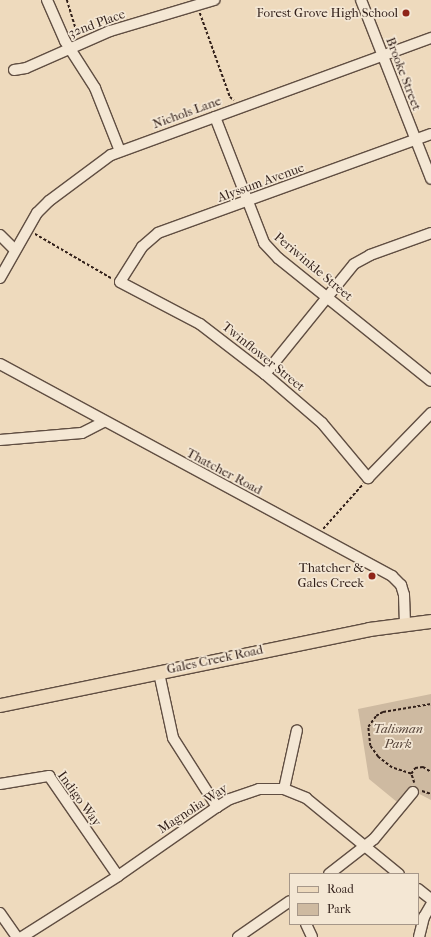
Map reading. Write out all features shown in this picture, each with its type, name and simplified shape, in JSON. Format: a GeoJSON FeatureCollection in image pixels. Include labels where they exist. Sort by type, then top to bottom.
{"type":"FeatureCollection","features":[{"type":"Feature","properties":{"kind":"main road","name":"Gales Creek Road"},"geometry":{"type":"LineString","coordinates":[[0,705],[405,623],[431,621]]}},
{"type":"Feature","properties":{"kind":"street"},"geometry":{"type":"LineString","coordinates":[[47,0],[74,46],[95,88],[120,151]]}},
{"type":"Feature","properties":{"kind":"street","name":"32nd Place"},"geometry":{"type":"LineString","coordinates":[[14,70],[26,68],[110,31],[214,0]]}},
{"type":"Feature","properties":{"kind":"street","name":"Brooke Street"},"geometry":{"type":"LineString","coordinates":[[362,0],[382,56],[431,179]]}},
{"type":"Feature","properties":{"kind":"street","name":"Nichols Lane"},"geometry":{"type":"LineString","coordinates":[[0,278],[26,229],[49,201],[120,151],[431,38]]}},
{"type":"Feature","properties":{"kind":"street","name":"Periwinkle Street"},"geometry":{"type":"LineString","coordinates":[[215,117],[259,235],[270,251],[431,381]]}},
{"type":"Feature","properties":{"kind":"street","name":"Alyssum Avenue"},"geometry":{"type":"LineString","coordinates":[[120,282],[142,247],[153,236],[431,134]]}},
{"type":"Feature","properties":{"kind":"street"},"geometry":{"type":"LineString","coordinates":[[265,374],[327,297],[361,259],[431,233]]}},
{"type":"Feature","properties":{"kind":"street"},"geometry":{"type":"LineString","coordinates":[[0,235],[15,250]]}},
{"type":"Feature","properties":{"kind":"street","name":"Twinflower Street"},"geometry":{"type":"LineString","coordinates":[[120,282],[200,324],[265,374],[322,423],[368,478]]}},
{"type":"Feature","properties":{"kind":"street","name":"Thatcher Road"},"geometry":{"type":"LineString","coordinates":[[0,364],[104,422],[392,576],[401,585],[404,595],[405,623]]}},
{"type":"Feature","properties":{"kind":"street"},"geometry":{"type":"LineString","coordinates":[[368,478],[431,413]]}},
{"type":"Feature","properties":{"kind":"street"},"geometry":{"type":"LineString","coordinates":[[0,440],[82,433],[104,422]]}},
{"type":"Feature","properties":{"kind":"street"},"geometry":{"type":"LineString","coordinates":[[159,672],[173,738],[216,807]]}},
{"type":"Feature","properties":{"kind":"street"},"geometry":{"type":"LineString","coordinates":[[284,789],[297,730]]}},
{"type":"Feature","properties":{"kind":"street","name":"Indigo Way"},"geometry":{"type":"LineString","coordinates":[[0,784],[49,776],[118,876]]}},
{"type":"Feature","properties":{"kind":"street"},"geometry":{"type":"LineString","coordinates":[[330,873],[365,847],[417,788]]}},
{"type":"Feature","properties":{"kind":"street","name":"Magnolia Way"},"geometry":{"type":"LineString","coordinates":[[22,937],[118,876],[216,807],[230,799],[259,789],[284,789],[318,805],[365,847],[398,873]]}},
{"type":"Feature","properties":{"kind":"street"},"geometry":{"type":"LineString","coordinates":[[419,890],[431,899]]}},
{"type":"Feature","properties":{"kind":"street"},"geometry":{"type":"LineString","coordinates":[[238,937],[289,902]]}},
{"type":"Feature","properties":{"kind":"street"},"geometry":{"type":"LineString","coordinates":[[419,937],[424,917],[431,905]]}},
{"type":"Feature","properties":{"kind":"street"},"geometry":{"type":"LineString","coordinates":[[0,913],[17,937]]}},
{"type":"Feature","properties":{"kind":"street"},"geometry":{"type":"LineString","coordinates":[[306,925],[312,937]]}},
{"type":"Feature","properties":{"kind":"path"},"geometry":{"type":"LineString","coordinates":[[67,0],[74,46]]}},
{"type":"Feature","properties":{"kind":"path"},"geometry":{"type":"LineString","coordinates":[[200,13],[230,97],[237,108]]}},
{"type":"Feature","properties":{"kind":"path"},"geometry":{"type":"LineString","coordinates":[[26,229],[120,282]]}},
{"type":"Feature","properties":{"kind":"path"},"geometry":{"type":"LineString","coordinates":[[317,537],[368,478]]}},
{"type":"Feature","properties":{"kind":"path"},"geometry":{"type":"LineString","coordinates":[[411,774],[392,768],[373,752],[368,738],[368,727],[376,716],[383,712],[431,704]]}},
{"type":"Feature","properties":{"kind":"path"},"geometry":{"type":"LineString","coordinates":[[431,772],[421,767],[415,768],[411,774],[413,782],[417,788],[431,794]]}},
{"type":"Feature","properties":{"kind":"green space","name":"Talisman Park"},"geometry":{"type":"Polygon","coordinates":[[[431,694],[431,800],[408,788],[397,802],[369,779],[358,709],[431,694]]]}},
{"type":"Feature","properties":{"kind":"place","name":"Forest Grove High School"},"geometry":{"type":"Point","coordinates":[406,13]}},
{"type":"Feature","properties":{"kind":"place","name":"Thatcher & Gales Creek"},"geometry":{"type":"Point","coordinates":[372,576]}}]}
